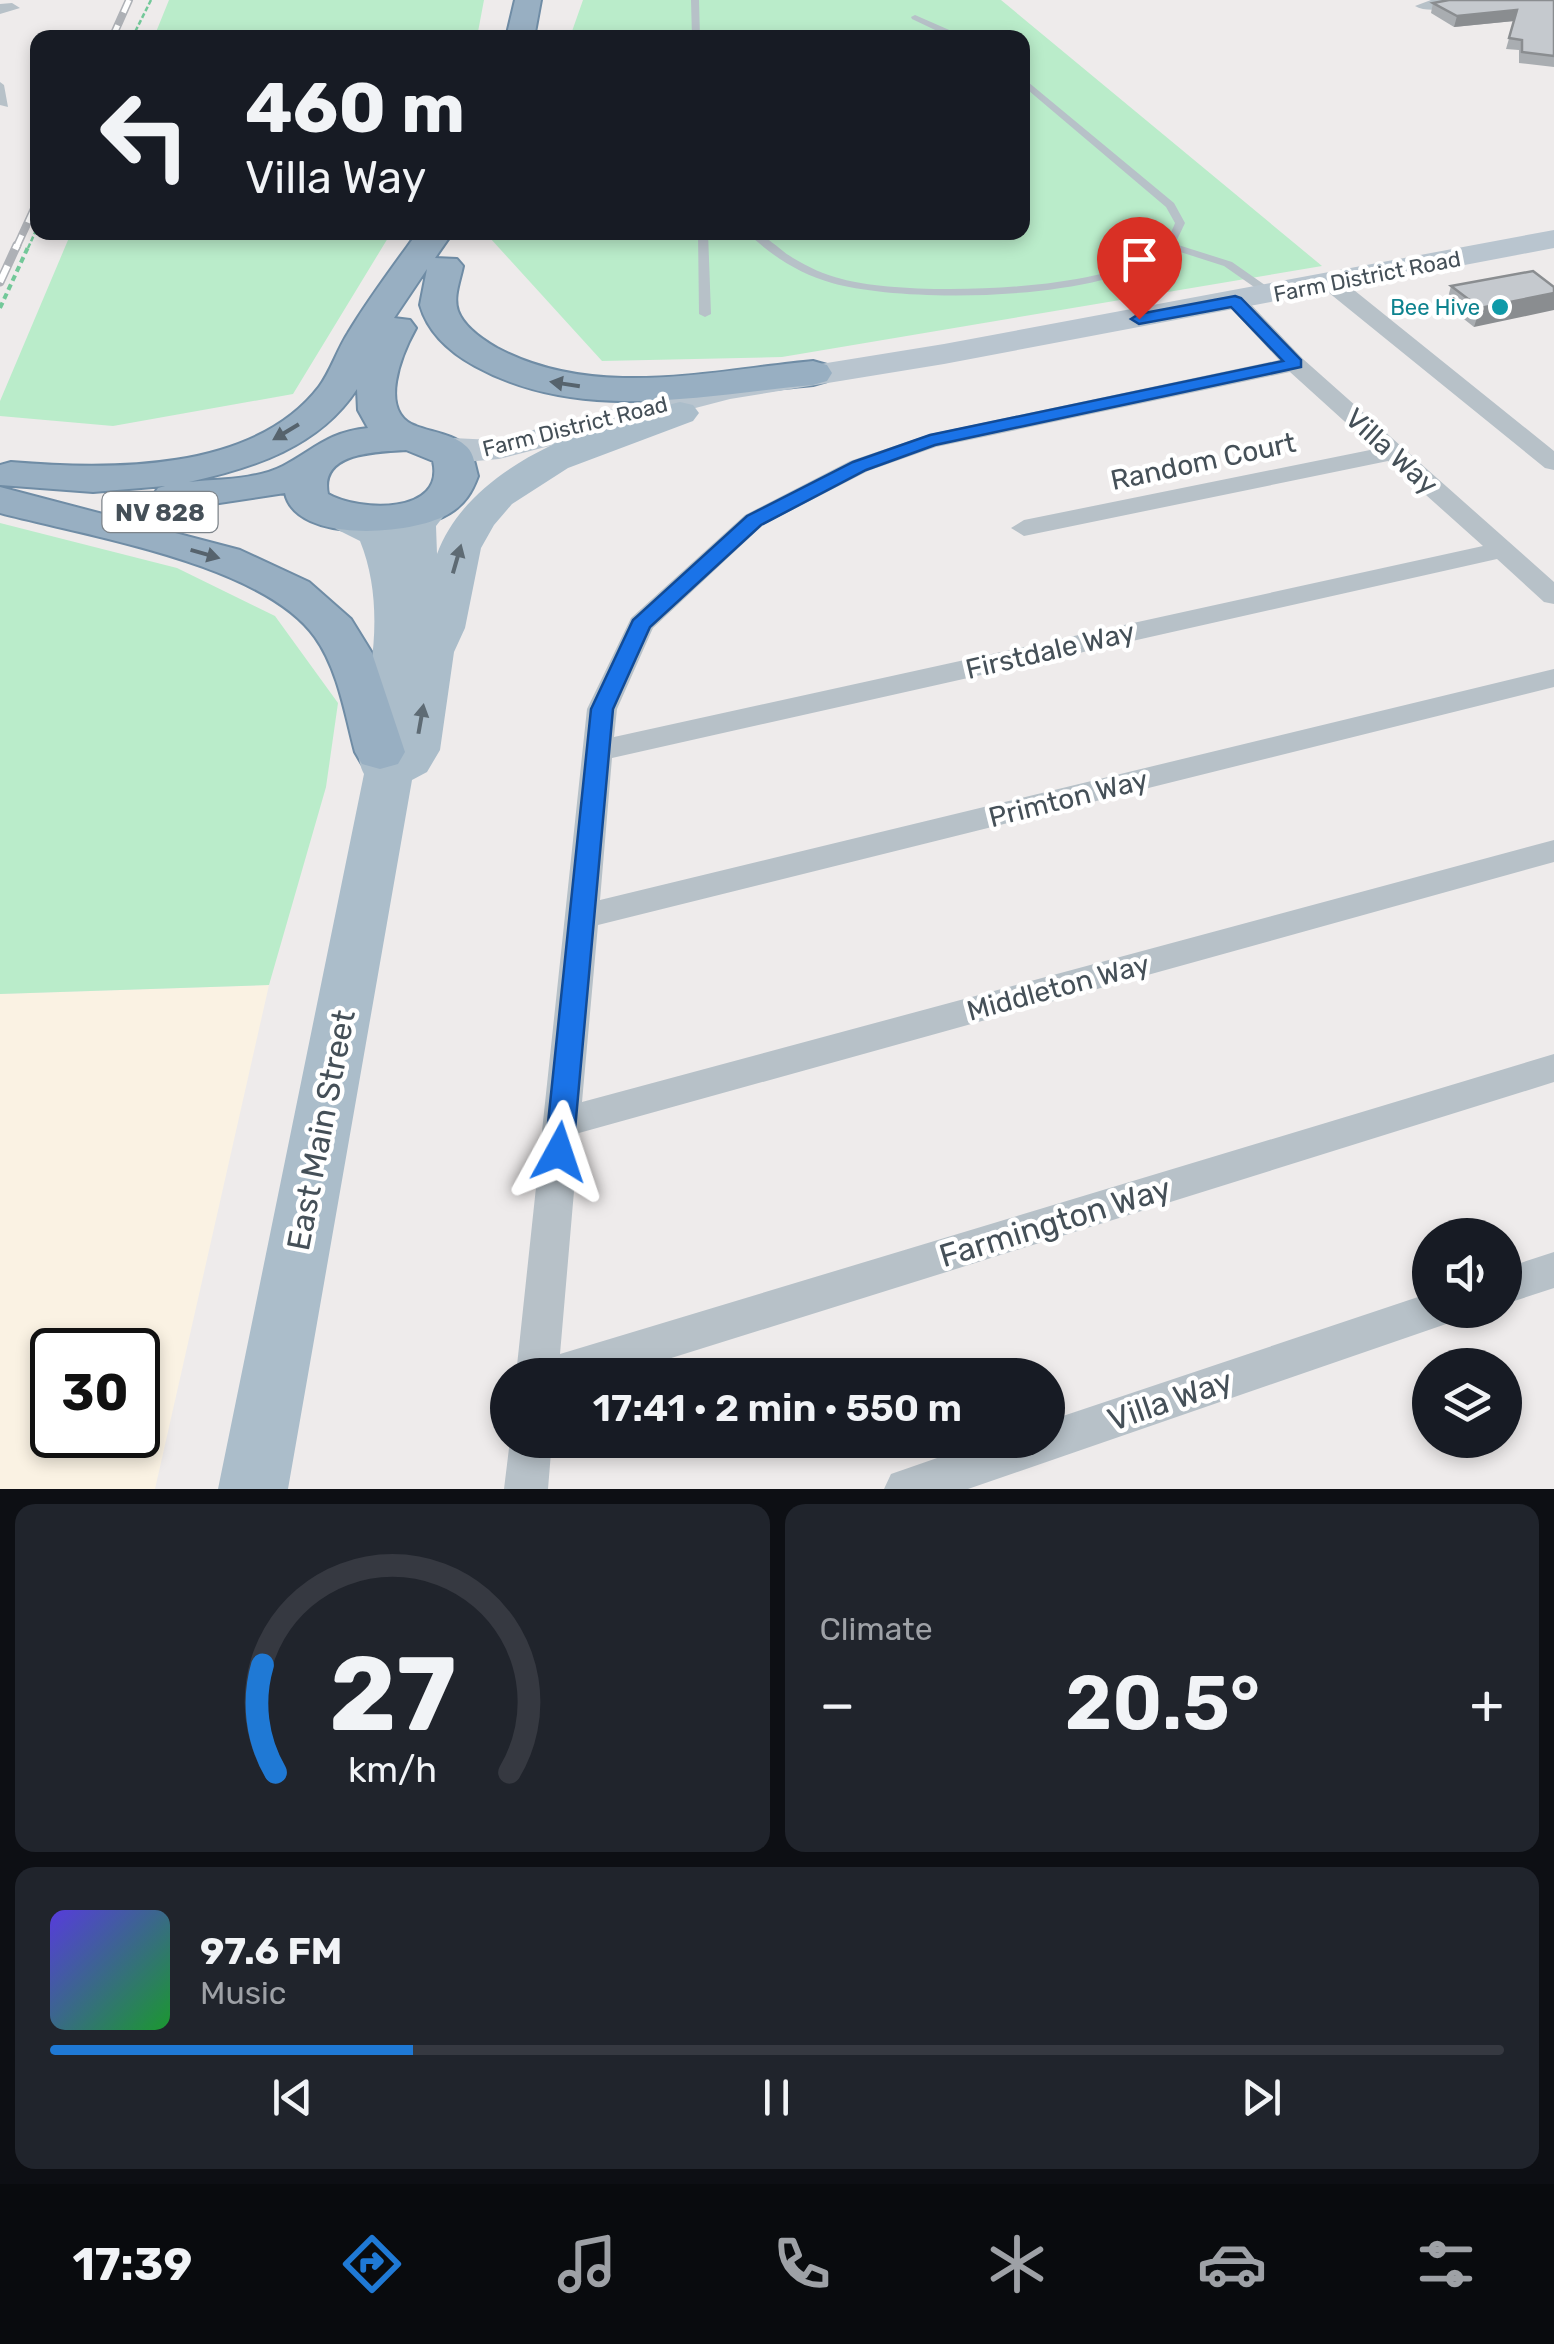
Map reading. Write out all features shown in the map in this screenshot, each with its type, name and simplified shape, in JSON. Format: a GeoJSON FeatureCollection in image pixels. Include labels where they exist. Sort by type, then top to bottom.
{"type":"FeatureCollection","features":[{"type":"Feature","properties":{"kind":"highway"},"geometry":{"type":"LineString","coordinates":[[522,30],[528,0]]}},
{"type":"Feature","properties":{"kind":"highway"},"geometry":{"type":"LineString","coordinates":[[3,486],[114,480],[214,463],[275,439],[331,398],[353,364],[368,330],[441,249]]}},
{"type":"Feature","properties":{"kind":"highway"},"geometry":{"type":"LineString","coordinates":[[441,249],[440,311],[451,330],[486,359],[542,380],[628,390],[814,372]]}},
{"type":"Feature","properties":{"kind":"highway"},"geometry":{"type":"LineString","coordinates":[[441,249],[381,364],[379,410],[389,428],[426,442],[457,465],[442,498]]}},
{"type":"Feature","properties":{"kind":"highway"},"geometry":{"type":"LineString","coordinates":[[334,515],[304,490],[323,458],[350,426],[353,364]]}},
{"type":"Feature","properties":{"kind":"highway"},"geometry":{"type":"LineString","coordinates":[[3,486],[144,498],[252,488],[284,480],[323,458],[372,438],[426,442]]}},
{"type":"Feature","properties":{"kind":"highway"},"geometry":{"type":"LineString","coordinates":[[3,486],[224,559],[282,585],[324,617],[346,644],[361,678],[385,762]]}},
{"type":"Feature","properties":{"kind":"highway","name":"NV 828"},"geometry":{"type":"LineString","coordinates":[[3,486],[124,512],[275,503],[334,515],[392,520],[442,498]]}},
{"type":"Feature","properties":{"kind":"main road","name":"Farm District Road"},"geometry":{"type":"LineString","coordinates":[[426,442],[465,452],[499,449],[709,393],[814,372],[944,354],[1554,240]]}},
{"type":"Feature","properties":{"kind":"main road","name":"Farm District Road"},"geometry":{"type":"LineString","coordinates":[[442,498],[483,470],[680,413],[748,395],[935,360],[944,354]]}},
{"type":"Feature","properties":{"kind":"main road"},"geometry":{"type":"LineString","coordinates":[[432,652],[445,621],[459,550],[480,515],[497,497],[563,456],[680,413]]}},
{"type":"Feature","properties":{"kind":"main road","name":"East Main Street"},"geometry":{"type":"LineString","coordinates":[[385,762],[410,760],[416,750],[432,652],[426,636],[414,536],[416,523],[442,498]]}},
{"type":"Feature","properties":{"kind":"main road","name":"East Main Street"},"geometry":{"type":"LineString","coordinates":[[253,1489],[385,762],[394,674],[393,590],[377,534],[334,515]]}},
{"type":"Feature","properties":{"kind":"street"},"geometry":{"type":"LineString","coordinates":[[1423,6],[1465,0]]}},
{"type":"Feature","properties":{"kind":"street"},"geometry":{"type":"LineString","coordinates":[[1330,282],[1554,463]]}},
{"type":"Feature","properties":{"kind":"street","name":"Villa Way"},"geometry":{"type":"LineString","coordinates":[[1235,301],[1295,364],[1554,596]]}},
{"type":"Feature","properties":{"kind":"street"},"geometry":{"type":"LineString","coordinates":[[539,1358],[602,709],[640,624],[754,520],[860,466],[930,441],[1295,364]]}},
{"type":"Feature","properties":{"kind":"street","name":"Random Court"},"geometry":{"type":"LineString","coordinates":[[1024,528],[1394,452]]}},
{"type":"Feature","properties":{"kind":"street","name":"Firstdale Way"},"geometry":{"type":"LineString","coordinates":[[598,751],[1502,550]]}},
{"type":"Feature","properties":{"kind":"street","name":"Primton Way"},"geometry":{"type":"LineString","coordinates":[[582,917],[1554,678]]}},
{"type":"Feature","properties":{"kind":"street","name":"Middleton Way"},"geometry":{"type":"LineString","coordinates":[[562,1123],[1554,851]]}},
{"type":"Feature","properties":{"kind":"street","name":"Farmington Way"},"geometry":{"type":"LineString","coordinates":[[611,1358],[1554,1068]]}},
{"type":"Feature","properties":{"kind":"street"},"geometry":{"type":"LineString","coordinates":[[1522,1280],[1554,1270]]}},
{"type":"Feature","properties":{"kind":"street","name":"Villa Way"},"geometry":{"type":"LineString","coordinates":[[906,1489],[1412,1318]]}},
{"type":"Feature","properties":{"kind":"street"},"geometry":{"type":"LineString","coordinates":[[526,1489],[529,1458]]}},
{"type":"Feature","properties":{"kind":"lane"},"geometry":{"type":"LineString","coordinates":[[695,0],[696,30]]}},
{"type":"Feature","properties":{"kind":"lane"},"geometry":{"type":"LineString","coordinates":[[915,16],[944,30]]}},
{"type":"Feature","properties":{"kind":"lane"},"geometry":{"type":"LineString","coordinates":[[0,85],[5,106]]}},
{"type":"Feature","properties":{"kind":"lane"},"geometry":{"type":"LineString","coordinates":[[763,240],[809,273],[893,292],[1035,286],[1113,274],[1157,256],[1176,238],[1180,223],[1170,205],[1030,87]]}},
{"type":"Feature","properties":{"kind":"lane"},"geometry":{"type":"LineString","coordinates":[[702,240],[705,314]]}},
{"type":"Feature","properties":{"kind":"lane"},"geometry":{"type":"LineString","coordinates":[[1168,245],[1228,264],[1271,294]]}},
{"type":"Feature","properties":{"kind":"path"},"geometry":{"type":"LineString","coordinates":[[136,30],[151,0]]}},
{"type":"Feature","properties":{"kind":"path"},"geometry":{"type":"LineString","coordinates":[[0,308],[32,240]]}},
{"type":"Feature","properties":{"kind":"shaded area"},"geometry":{"type":"Polygon","coordinates":[[[269,985],[155,1489],[0,1489],[0,994],[269,985]]]}},
{"type":"Feature","properties":{"kind":"green space"},"geometry":{"type":"Polygon","coordinates":[[[169,0],[484,0],[478,30],[157,30],[169,0]]]}},
{"type":"Feature","properties":{"kind":"green space"},"geometry":{"type":"Polygon","coordinates":[[[583,0],[1001,0],[1322,266],[782,357],[602,361],[492,240],[1030,240],[1030,30],[572,30],[583,0]]]}},
{"type":"Feature","properties":{"kind":"green space"},"geometry":{"type":"Polygon","coordinates":[[[68,240],[387,240],[293,394],[113,426],[0,416],[0,401],[68,240]]]}},
{"type":"Feature","properties":{"kind":"green space"},"geometry":{"type":"Polygon","coordinates":[[[0,523],[177,568],[275,616],[338,703],[326,787],[269,985],[0,994],[0,523]]]}},
{"type":"Feature","properties":{"kind":"building"},"geometry":{"type":"Polygon","coordinates":[[[1554,0],[1554,56],[1522,52],[1522,40],[1509,38],[1517,10],[1457,16],[1433,3],[1554,0]]]}},
{"type":"Feature","properties":{"kind":"building"},"geometry":{"type":"Polygon","coordinates":[[[1533,271],[1554,287],[1554,293],[1480,308],[1451,286],[1533,271]]]}},
{"type":"Feature","properties":{"kind":"railway"},"geometry":{"type":"LineString","coordinates":[[116,30],[129,0]]}},
{"type":"Feature","properties":{"kind":"railway"},"geometry":{"type":"LineString","coordinates":[[16,248],[30,217]]}},
{"type":"Feature","properties":{"kind":"railway"},"geometry":{"type":"LineString","coordinates":[[0,282],[17,245]]}},
{"type":"Feature","properties":{"kind":"place","name":"Bee Hive"},"geometry":{"type":"Point","coordinates":[1500,307]}},
{"type":"Feature","properties":{"kind":"route"},"geometry":{"type":"LineString","coordinates":[[559,1152],[602,709],[640,624],[754,520],[860,466],[930,441],[1295,364],[1235,301],[1139,319]]}}]}
